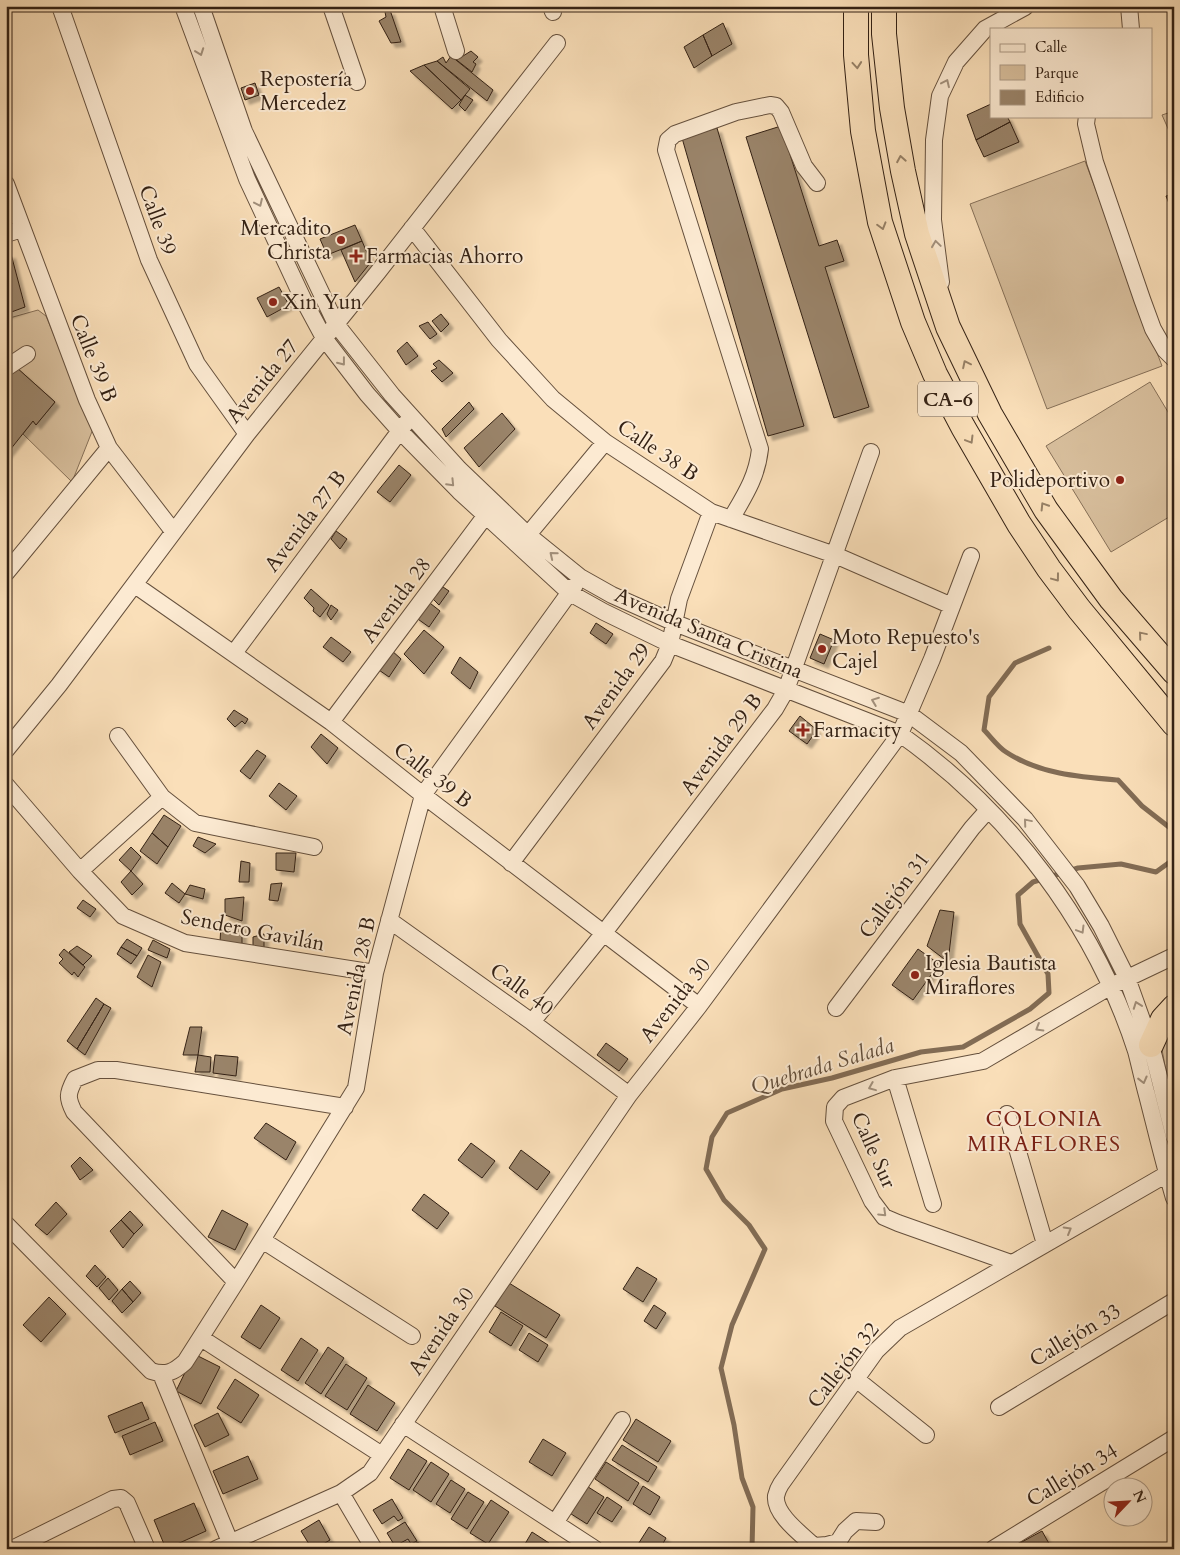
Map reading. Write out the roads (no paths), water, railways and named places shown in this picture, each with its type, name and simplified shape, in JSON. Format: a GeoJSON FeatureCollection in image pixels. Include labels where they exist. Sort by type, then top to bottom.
{"type":"FeatureCollection","features":[{"type":"Feature","properties":{"kind":"highway","name":"CA-6"},"geometry":{"type":"LineString","coordinates":[[856,6],[856,55],[863,131],[880,222],[913,322],[935,374],[963,428],[1019,524],[1049,569],[1174,724]]}},
{"type":"Feature","properties":{"kind":"highway","name":"CA-6"},"geometry":{"type":"LineString","coordinates":[[884,6],[884,34],[892,108],[903,171],[917,234],[948,327],[990,414],[1046,510],[1111,599],[1174,672]]}},
{"type":"Feature","properties":{"kind":"highway"},"geometry":{"type":"LineString","coordinates":[[1143,1048],[1162,1019],[1174,1007]]}},
{"type":"Feature","properties":{"kind":"street","name":"Calle 39"},"geometry":{"type":"LineString","coordinates":[[60,6],[149,260],[197,364],[247,434]]}},
{"type":"Feature","properties":{"kind":"street","name":"Avenida Santa Cristina"},"geometry":{"type":"LineString","coordinates":[[183,6],[247,179],[303,299],[324,338],[367,394],[399,430],[459,491],[490,509]]}},
{"type":"Feature","properties":{"kind":"street","name":"Avenida Santa Cristina"},"geometry":{"type":"LineString","coordinates":[[201,6],[244,131],[336,324],[392,394],[459,469],[490,509],[524,540],[570,593],[670,644],[900,734],[963,783],[1021,846],[1068,909],[1089,944],[1143,1048],[1174,1136]]}},
{"type":"Feature","properties":{"kind":"street"},"geometry":{"type":"LineString","coordinates":[[331,6],[357,82]]}},
{"type":"Feature","properties":{"kind":"street"},"geometry":{"type":"LineString","coordinates":[[442,6],[456,51]]}},
{"type":"Feature","properties":{"kind":"street"},"geometry":{"type":"LineString","coordinates":[[1020,6],[1026,6]]}},
{"type":"Feature","properties":{"kind":"street"},"geometry":{"type":"LineString","coordinates":[[948,327],[933,220],[934,140],[940,96],[956,62],[985,28],[1026,6]]}},
{"type":"Feature","properties":{"kind":"street"},"geometry":{"type":"LineString","coordinates":[[1129,6],[1131,28]]}},
{"type":"Feature","properties":{"kind":"street","name":"Avenida 27"},"geometry":{"type":"LineString","coordinates":[[6,750],[59,686],[247,434],[557,43]]}},
{"type":"Feature","properties":{"kind":"street"},"geometry":{"type":"LineString","coordinates":[[731,519],[749,488],[758,465],[760,449],[666,150],[668,140],[676,134],[736,112],[770,104],[776,106],[781,112],[804,166],[817,183]]}},
{"type":"Feature","properties":{"kind":"street"},"geometry":{"type":"LineString","coordinates":[[1087,118],[1086,124],[1095,162],[1142,299],[1153,329],[1165,350],[1174,359]]}},
{"type":"Feature","properties":{"kind":"street","name":"Calle 39 B"},"geometry":{"type":"LineString","coordinates":[[6,184],[14,231],[109,448],[173,531]]}},
{"type":"Feature","properties":{"kind":"street","name":"Calle 38 B"},"geometry":{"type":"LineString","coordinates":[[412,228],[499,340],[553,399],[605,442],[711,512],[835,555],[952,606]]}},
{"type":"Feature","properties":{"kind":"street"},"geometry":{"type":"LineString","coordinates":[[6,368],[27,354]]}},
{"type":"Feature","properties":{"kind":"street","name":"Avenida 27 B"},"geometry":{"type":"LineString","coordinates":[[234,653],[399,430],[412,416]]}},
{"type":"Feature","properties":{"kind":"street"},"geometry":{"type":"LineString","coordinates":[[524,540],[605,442]]}},
{"type":"Feature","properties":{"kind":"street"},"geometry":{"type":"LineString","coordinates":[[6,573],[109,448]]}},
{"type":"Feature","properties":{"kind":"street","name":"Avenida 29 B"},"geometry":{"type":"LineString","coordinates":[[532,1022],[603,934],[776,709],[786,690],[871,452]]}},
{"type":"Feature","properties":{"kind":"street","name":"Avenida 28"},"geometry":{"type":"LineString","coordinates":[[331,722],[490,509]]}},
{"type":"Feature","properties":{"kind":"street","name":"Avenida 29"},"geometry":{"type":"LineString","coordinates":[[511,863],[663,661],[670,644],[679,598],[711,512]]}},
{"type":"Feature","properties":{"kind":"street","name":"Avenida Santa Cristina"},"geometry":{"type":"LineString","coordinates":[[524,540],[612,595],[675,623],[909,714],[961,753],[1025,819],[1058,860],[1077,886],[1101,926],[1128,978],[1167,1174],[1174,1198]]}},
{"type":"Feature","properties":{"kind":"street","name":"Avenida 30"},"geometry":{"type":"LineString","coordinates":[[223,1545],[341,1493],[370,1473],[629,1094],[699,1006],[900,734],[971,556]]}},
{"type":"Feature","properties":{"kind":"street","name":"Avenida 28 B"},"geometry":{"type":"LineString","coordinates":[[161,1374],[174,1372],[185,1362],[356,1088],[376,973],[422,795],[570,593],[580,576]]}},
{"type":"Feature","properties":{"kind":"street","name":"Calle 39 B"},"geometry":{"type":"LineString","coordinates":[[135,585],[331,722],[422,795],[699,1006]]}},
{"type":"Feature","properties":{"kind":"street"},"geometry":{"type":"LineString","coordinates":[[118,736],[162,797],[196,823],[314,847]]}},
{"type":"Feature","properties":{"kind":"street","name":"Sendero Gavilán"},"geometry":{"type":"LineString","coordinates":[[6,785],[80,871],[123,916],[185,943],[376,973]]}},
{"type":"Feature","properties":{"kind":"street"},"geometry":{"type":"LineString","coordinates":[[80,871],[162,797]]}},
{"type":"Feature","properties":{"kind":"street","name":"Callejón 31"},"geometry":{"type":"LineString","coordinates":[[836,1008],[972,828],[988,810]]}},
{"type":"Feature","properties":{"kind":"street","name":"Calle 40"},"geometry":{"type":"LineString","coordinates":[[389,920],[629,1094]]}},
{"type":"Feature","properties":{"kind":"street","name":"Calle Sur"},"geometry":{"type":"LineString","coordinates":[[1011,1263],[884,1217],[872,1202],[834,1121],[835,1106],[843,1098],[895,1078],[983,1061],[1111,986],[1174,956]]}},
{"type":"Feature","properties":{"kind":"street"},"geometry":{"type":"LineString","coordinates":[[236,1282],[74,1112],[68,1100],[70,1089],[75,1079],[98,1070],[116,1070],[345,1107]]}},
{"type":"Feature","properties":{"kind":"street"},"geometry":{"type":"LineString","coordinates":[[895,1078],[933,1204]]}},
{"type":"Feature","properties":{"kind":"street"},"geometry":{"type":"LineString","coordinates":[[1007,1114],[1045,1244]]}},
{"type":"Feature","properties":{"kind":"street","name":"Callejón 32"},"geometry":{"type":"LineString","coordinates":[[876,1522],[856,1521],[845,1531],[838,1542],[814,1546],[779,1510],[776,1496],[781,1484],[876,1351],[900,1328],[1167,1174]]}},
{"type":"Feature","properties":{"kind":"street"},"geometry":{"type":"LineString","coordinates":[[6,1224],[151,1371],[161,1374],[223,1545]]}},
{"type":"Feature","properties":{"kind":"street"},"geometry":{"type":"LineString","coordinates":[[262,1240],[412,1336]]}},
{"type":"Feature","properties":{"kind":"street","name":"Callejón 33"},"geometry":{"type":"LineString","coordinates":[[999,1406],[1174,1300]]}},
{"type":"Feature","properties":{"kind":"street"},"geometry":{"type":"LineString","coordinates":[[201,1338],[382,1455]]}},
{"type":"Feature","properties":{"kind":"street"},"geometry":{"type":"LineString","coordinates":[[856,1379],[926,1435]]}},
{"type":"Feature","properties":{"kind":"street"},"geometry":{"type":"LineString","coordinates":[[555,1523],[622,1420]]}},
{"type":"Feature","properties":{"kind":"street"},"geometry":{"type":"LineString","coordinates":[[403,1424],[595,1549]]}},
{"type":"Feature","properties":{"kind":"street","name":"Callejón 34"},"geometry":{"type":"LineString","coordinates":[[993,1549],[1174,1438]]}},
{"type":"Feature","properties":{"kind":"street"},"geometry":{"type":"LineString","coordinates":[[341,1493],[374,1549]]}},
{"type":"Feature","properties":{"kind":"street"},"geometry":{"type":"LineString","coordinates":[[12,1549],[112,1500],[121,1498],[128,1504],[147,1549]]}},
{"type":"Feature","properties":{"kind":"waterway","name":"Quebrada Salada"},"geometry":{"type":"LineString","coordinates":[[1049,648],[1015,663],[989,697],[984,730],[1003,750],[1032,765],[1075,776],[1118,780],[1142,806],[1174,831]]}},
{"type":"Feature","properties":{"kind":"waterway","name":"Quebrada Salada"},"geometry":{"type":"LineString","coordinates":[[752,1549],[753,1507],[742,1478],[734,1425],[721,1368],[732,1325],[765,1249],[749,1225],[724,1200],[706,1169],[712,1137],[727,1113],[782,1089],[832,1078],[921,1052],[963,1047],[1030,1009],[1049,993],[1048,974],[1020,924],[1018,895],[1033,882],[1078,868],[1121,864],[1156,872],[1174,859]]}},
{"type":"Feature","properties":{"kind":"place","name":"Repostería Mercedez"},"geometry":{"type":"Point","coordinates":[250,91]}},
{"type":"Feature","properties":{"kind":"place","name":"Mercadito Christa"},"geometry":{"type":"Point","coordinates":[341,240]}},
{"type":"Feature","properties":{"kind":"place","name":"Farmacias Ahorro"},"geometry":{"type":"Point","coordinates":[356,256]}},
{"type":"Feature","properties":{"kind":"place","name":"Xin Yun"},"geometry":{"type":"Point","coordinates":[273,302]}},
{"type":"Feature","properties":{"kind":"place","name":"Polideportivo"},"geometry":{"type":"Point","coordinates":[1120,480]}},
{"type":"Feature","properties":{"kind":"place","name":"Moto Repuesto's Cajel"},"geometry":{"type":"Point","coordinates":[822,649]}},
{"type":"Feature","properties":{"kind":"place","name":"Farmacity"},"geometry":{"type":"Point","coordinates":[803,730]}},
{"type":"Feature","properties":{"kind":"place","name":"Iglesia Bautista Miraflores"},"geometry":{"type":"Point","coordinates":[915,975]}},
{"type":"Feature","properties":{"kind":"district","name":"COLONIA MIRAFLORES"},"geometry":{"type":"Point","coordinates":[1044,1130]}}]}
